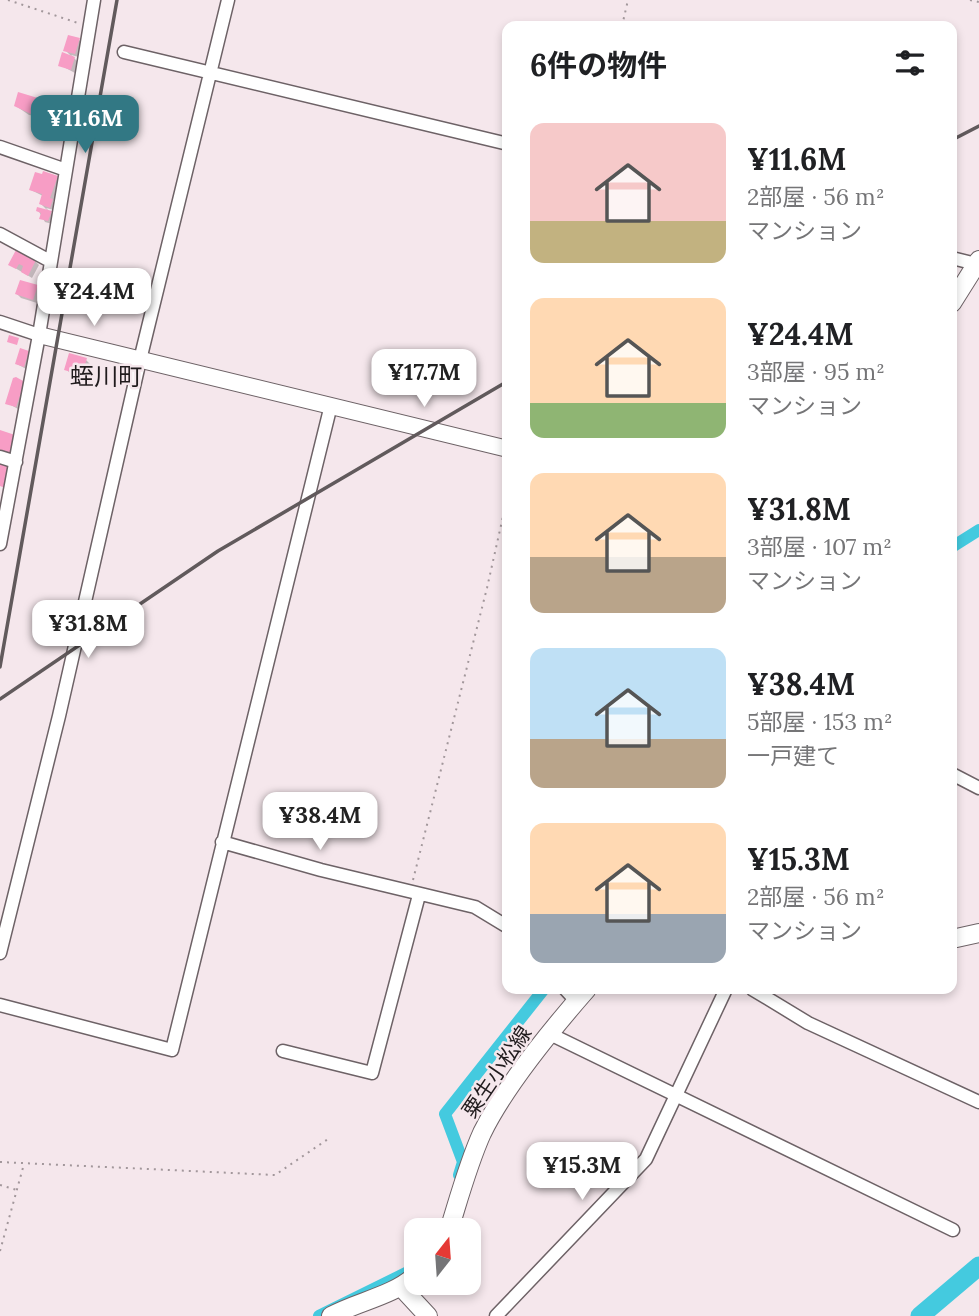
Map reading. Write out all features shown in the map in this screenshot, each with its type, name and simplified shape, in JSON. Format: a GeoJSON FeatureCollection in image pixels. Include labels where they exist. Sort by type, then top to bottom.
{"type":"FeatureCollection","features":[{"type":"Feature","properties":{"kind":"main road"},"geometry":{"type":"LineString","coordinates":[[957,295],[978,262]]}},
{"type":"Feature","properties":{"kind":"main road"},"geometry":{"type":"LineString","coordinates":[[957,938],[979,933]]}},
{"type":"Feature","properties":{"kind":"main road","name":"粟生小松線"},"geometry":{"type":"LineString","coordinates":[[453,1218],[482,1133],[502,1098],[550,1034],[575,994]]}},
{"type":"Feature","properties":{"kind":"main road"},"geometry":{"type":"LineString","coordinates":[[331,1316],[402,1288],[428,1316]]}},
{"type":"Feature","properties":{"kind":"street"},"geometry":{"type":"LineString","coordinates":[[0,544],[39,335],[94,0]]}},
{"type":"Feature","properties":{"kind":"street"},"geometry":{"type":"LineString","coordinates":[[0,953],[59,716],[140,360],[228,0]]}},
{"type":"Feature","properties":{"kind":"street"},"geometry":{"type":"LineString","coordinates":[[124,52],[502,143]]}},
{"type":"Feature","properties":{"kind":"street"},"geometry":{"type":"LineString","coordinates":[[0,147],[66,170]]}},
{"type":"Feature","properties":{"kind":"street"},"geometry":{"type":"LineString","coordinates":[[0,234],[50,261]]}},
{"type":"Feature","properties":{"kind":"street"},"geometry":{"type":"LineString","coordinates":[[957,259],[978,262]]}},
{"type":"Feature","properties":{"kind":"street"},"geometry":{"type":"LineString","coordinates":[[0,323],[39,335],[502,448]]}},
{"type":"Feature","properties":{"kind":"street"},"geometry":{"type":"LineString","coordinates":[[0,1005],[172,1050],[331,405]]}},
{"type":"Feature","properties":{"kind":"street"},"geometry":{"type":"LineString","coordinates":[[0,457],[16,462]]}},
{"type":"Feature","properties":{"kind":"street"},"geometry":{"type":"LineString","coordinates":[[957,777],[979,788]]}},
{"type":"Feature","properties":{"kind":"street"},"geometry":{"type":"LineString","coordinates":[[222,842],[475,907],[502,923]]}},
{"type":"Feature","properties":{"kind":"street"},"geometry":{"type":"LineString","coordinates":[[283,1051],[372,1073],[415,893]]}},
{"type":"Feature","properties":{"kind":"street"},"geometry":{"type":"LineString","coordinates":[[496,1316],[646,1158],[724,994]]}},
{"type":"Feature","properties":{"kind":"street"},"geometry":{"type":"LineString","coordinates":[[760,994],[808,1023],[979,1102]]}},
{"type":"Feature","properties":{"kind":"street"},"geometry":{"type":"LineString","coordinates":[[550,1034],[953,1230]]}},
{"type":"Feature","properties":{"kind":"path"},"geometry":{"type":"LineString","coordinates":[[8,0],[89,27]]}},
{"type":"Feature","properties":{"kind":"path"},"geometry":{"type":"LineString","coordinates":[[623,21],[628,0]]}},
{"type":"Feature","properties":{"kind":"path"},"geometry":{"type":"LineString","coordinates":[[970,0],[979,2]]}},
{"type":"Feature","properties":{"kind":"path"},"geometry":{"type":"LineString","coordinates":[[415,893],[502,520]]}},
{"type":"Feature","properties":{"kind":"path"},"geometry":{"type":"LineString","coordinates":[[0,1162],[275,1175],[331,1137]]}},
{"type":"Feature","properties":{"kind":"path"},"geometry":{"type":"LineString","coordinates":[[0,1251],[24,1163]]}},
{"type":"Feature","properties":{"kind":"path"},"geometry":{"type":"LineString","coordinates":[[0,1185],[18,1191]]}},
{"type":"Feature","properties":{"kind":"building"},"geometry":{"type":"Polygon","coordinates":[[[68,35],[80,38],[75,54],[63,51],[68,35]]]}},
{"type":"Feature","properties":{"kind":"building"},"geometry":{"type":"Polygon","coordinates":[[[62,52],[75,57],[71,70],[58,66],[62,52]]]}},
{"type":"Feature","properties":{"kind":"building"},"geometry":{"type":"Polygon","coordinates":[[[18,92],[51,102],[47,115],[31,114],[14,106],[18,92]]]}},
{"type":"Feature","properties":{"kind":"building"},"geometry":{"type":"Polygon","coordinates":[[[43,171],[58,176],[50,198],[53,199],[50,208],[39,204],[42,194],[29,190],[35,172],[42,174],[43,171]]]}},
{"type":"Feature","properties":{"kind":"building"},"geometry":{"type":"Polygon","coordinates":[[[37,207],[52,211],[48,221],[39,219],[41,213],[36,211],[37,207]]]}},
{"type":"Feature","properties":{"kind":"building"},"geometry":{"type":"Polygon","coordinates":[[[16,250],[36,260],[28,276],[21,272],[23,266],[19,264],[16,269],[8,265],[16,250]]]}},
{"type":"Feature","properties":{"kind":"building"},"geometry":{"type":"Polygon","coordinates":[[[20,280],[38,285],[33,300],[15,294],[20,280]]]}},
{"type":"Feature","properties":{"kind":"building"},"geometry":{"type":"Polygon","coordinates":[[[9,335],[19,338],[17,345],[7,342],[9,335]]]}},
{"type":"Feature","properties":{"kind":"building"},"geometry":{"type":"Polygon","coordinates":[[[20,348],[29,351],[24,367],[15,364],[20,348]]]}},
{"type":"Feature","properties":{"kind":"building"},"geometry":{"type":"Polygon","coordinates":[[[69,353],[87,358],[82,375],[64,370],[69,353]]]}},
{"type":"Feature","properties":{"kind":"building"},"geometry":{"type":"Polygon","coordinates":[[[13,378],[25,382],[16,407],[5,404],[13,378]]]}},
{"type":"Feature","properties":{"kind":"building"},"geometry":{"type":"Polygon","coordinates":[[[0,430],[15,435],[9,455],[0,453],[0,430]]]}},
{"type":"Feature","properties":{"kind":"building"},"geometry":{"type":"Polygon","coordinates":[[[0,461],[9,464],[5,488],[0,486],[0,461]]]}},
{"type":"Feature","properties":{"kind":"waterway"},"geometry":{"type":"LineString","coordinates":[[957,544],[979,530]]}},
{"type":"Feature","properties":{"kind":"waterway"},"geometry":{"type":"LineString","coordinates":[[459,1175],[463,1162],[445,1114],[540,994]]}},
{"type":"Feature","properties":{"kind":"waterway"},"geometry":{"type":"LineString","coordinates":[[920,1316],[979,1266]]}},
{"type":"Feature","properties":{"kind":"waterway"},"geometry":{"type":"LineString","coordinates":[[319,1316],[404,1274]]}},
{"type":"Feature","properties":{"kind":"railway"},"geometry":{"type":"LineString","coordinates":[[0,667],[117,0]]}},
{"type":"Feature","properties":{"kind":"railway"},"geometry":{"type":"LineString","coordinates":[[957,137],[979,126]]}},
{"type":"Feature","properties":{"kind":"railway"},"geometry":{"type":"LineString","coordinates":[[0,699],[218,551],[502,385]]}},
{"type":"Feature","properties":{"kind":"district","name":"蛭川町"},"geometry":{"type":"Point","coordinates":[106,377]}}]}
